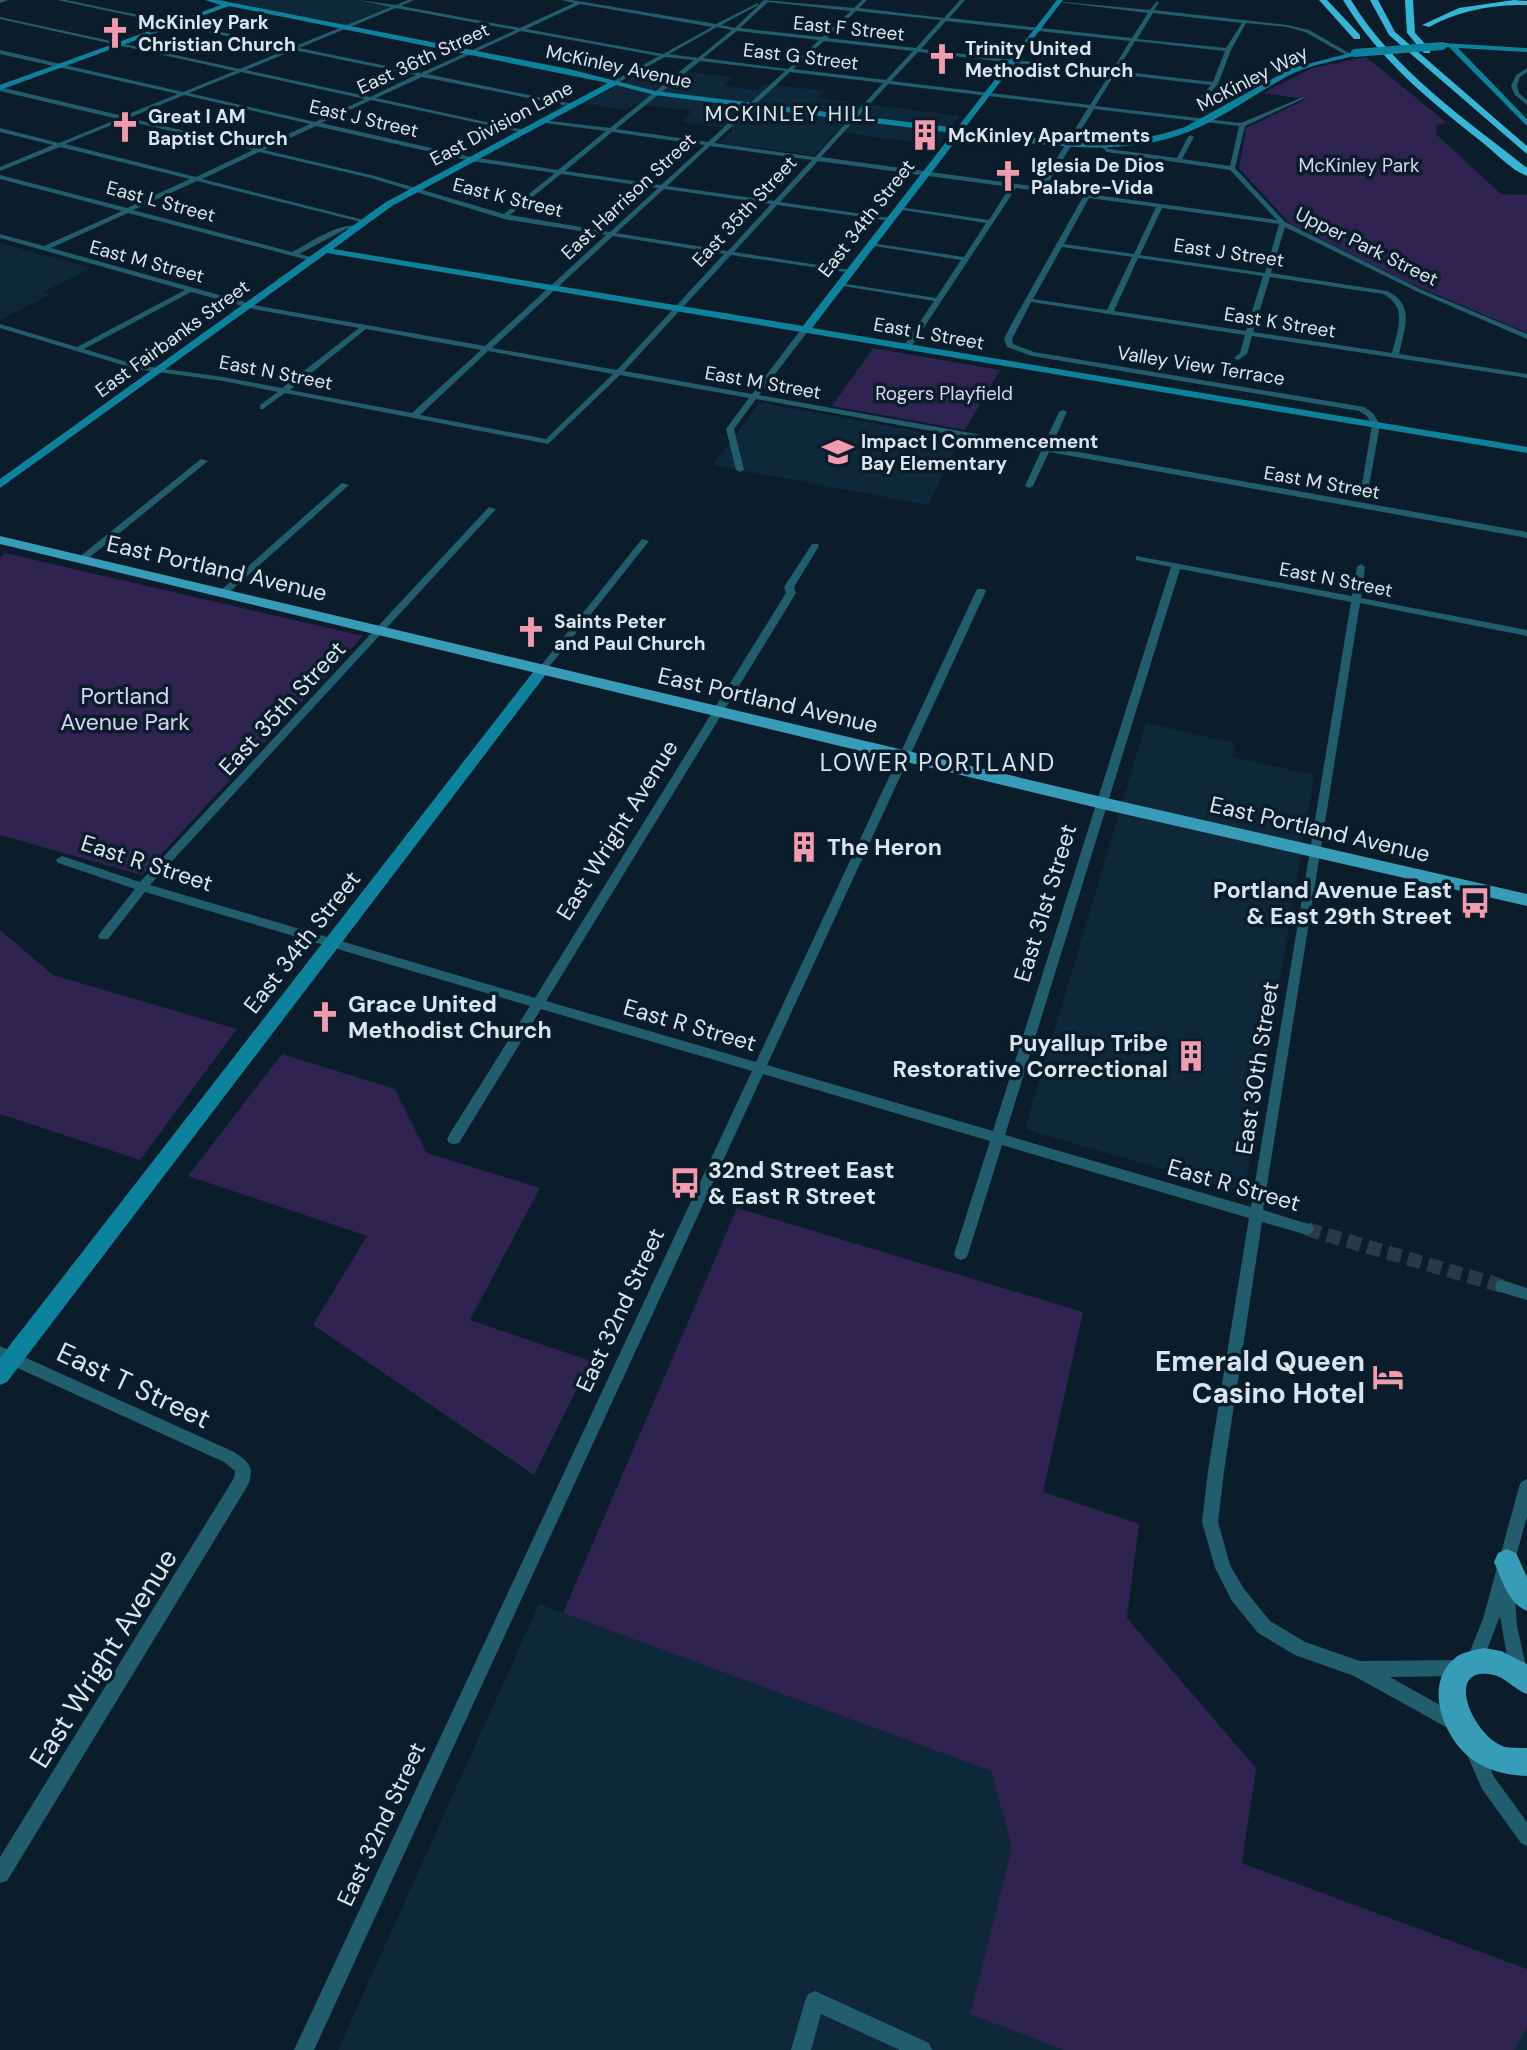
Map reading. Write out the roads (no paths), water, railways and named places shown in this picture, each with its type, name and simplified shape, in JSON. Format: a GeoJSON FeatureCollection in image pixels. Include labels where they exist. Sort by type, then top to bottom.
{"type":"FeatureCollection","features":[{"type":"Feature","properties":{"kind":"highway"},"geometry":{"type":"LineString","coordinates":[[1315,0],[1369,48],[1388,57]]}},
{"type":"Feature","properties":{"kind":"highway"},"geometry":{"type":"LineString","coordinates":[[1324,0],[1358,38]]}},
{"type":"Feature","properties":{"kind":"highway"},"geometry":{"type":"LineString","coordinates":[[1347,0],[1361,28],[1388,57],[1527,172]]}},
{"type":"Feature","properties":{"kind":"highway"},"geometry":{"type":"LineString","coordinates":[[1357,0],[1367,21],[1387,45],[1527,172]]}},
{"type":"Feature","properties":{"kind":"highway"},"geometry":{"type":"LineString","coordinates":[[1365,0],[1380,29],[1400,49],[1470,109],[1486,116]]}},
{"type":"Feature","properties":{"kind":"highway"},"geometry":{"type":"LineString","coordinates":[[1374,0],[1392,33],[1527,150]]}},
{"type":"Feature","properties":{"kind":"highway"},"geometry":{"type":"LineString","coordinates":[[1409,0],[1411,33],[1427,52],[1500,117],[1500,128]]}},
{"type":"Feature","properties":{"kind":"highway"},"geometry":{"type":"LineString","coordinates":[[1427,52],[1421,37],[1426,25],[1435,17],[1452,9],[1493,0]]}},
{"type":"Feature","properties":{"kind":"highway"},"geometry":{"type":"LineString","coordinates":[[1426,25],[1438,17],[1466,8],[1527,3]]}},
{"type":"Feature","properties":{"kind":"main road","name":"East Portland Avenue"},"geometry":{"type":"LineString","coordinates":[[0,540],[1102,803],[1527,900]]}},
{"type":"Feature","properties":{"kind":"main road"},"geometry":{"type":"LineString","coordinates":[[1507,1562],[1519,1588],[1527,1598]]}},
{"type":"Feature","properties":{"kind":"main road"},"geometry":{"type":"LineString","coordinates":[[1524,1677],[1504,1665],[1489,1661],[1468,1665],[1454,1678],[1451,1692],[1452,1708],[1464,1732],[1483,1753],[1499,1761],[1516,1764],[1527,1762]]}},
{"type":"Feature","properties":{"kind":"street"},"geometry":{"type":"LineString","coordinates":[[0,2],[6,0]]}},
{"type":"Feature","properties":{"kind":"street"},"geometry":{"type":"LineString","coordinates":[[58,0],[572,106]]}},
{"type":"Feature","properties":{"kind":"street","name":"McKinley Avenue"},"geometry":{"type":"LineString","coordinates":[[208,0],[569,71],[655,93],[1069,145]]}},
{"type":"Feature","properties":{"kind":"street"},"geometry":{"type":"LineString","coordinates":[[0,89],[239,0]]}},
{"type":"Feature","properties":{"kind":"street","name":"East G Street"},"geometry":{"type":"LineString","coordinates":[[360,0],[696,60],[1242,125]]}},
{"type":"Feature","properties":{"kind":"street"},"geometry":{"type":"LineString","coordinates":[[0,169],[412,0]]}},
{"type":"Feature","properties":{"kind":"street","name":"East F Street"},"geometry":{"type":"LineString","coordinates":[[564,0],[735,29],[1215,84]]}},
{"type":"Feature","properties":{"kind":"street"},"geometry":{"type":"LineString","coordinates":[[504,216],[735,29],[767,0],[1228,50]]}},
{"type":"Feature","properties":{"kind":"street","name":"East Division Lane"},"geometry":{"type":"LineString","coordinates":[[293,254],[345,227],[361,224],[415,189],[767,0]]}},
{"type":"Feature","properties":{"kind":"street","name":"East Harrison Street"},"geometry":{"type":"LineString","coordinates":[[414,416],[866,0]]}},
{"type":"Feature","properties":{"kind":"street","name":"East 35th Street"},"geometry":{"type":"LineString","coordinates":[[548,442],[619,372],[963,0]]}},
{"type":"Feature","properties":{"kind":"street"},"geometry":{"type":"LineString","coordinates":[[1045,0],[1301,29],[1351,54]]}},
{"type":"Feature","properties":{"kind":"street","name":"East 36th Street"},"geometry":{"type":"LineString","coordinates":[[44,249],[582,1]]}},
{"type":"Feature","properties":{"kind":"street","name":"East 34th Street"},"geometry":{"type":"LineString","coordinates":[[740,470],[730,429],[1060,1]]}},
{"type":"Feature","properties":{"kind":"street"},"geometry":{"type":"LineString","coordinates":[[1041,189],[1157,2]]}},
{"type":"Feature","properties":{"kind":"street"},"geometry":{"type":"LineString","coordinates":[[0,18],[523,132]]}},
{"type":"Feature","properties":{"kind":"street"},"geometry":{"type":"LineString","coordinates":[[1197,105],[1215,84],[1228,50],[1245,21]]}},
{"type":"Feature","properties":{"kind":"street"},"geometry":{"type":"LineString","coordinates":[[1451,45],[1527,124]]}},
{"type":"Feature","properties":{"kind":"street","name":"McKinley Way"},"geometry":{"type":"LineString","coordinates":[[1069,145],[1102,145],[1158,139],[1178,133],[1295,70],[1351,54],[1451,45],[1527,50]]}},
{"type":"Feature","properties":{"kind":"street","name":"East J Street"},"geometry":{"type":"LineString","coordinates":[[0,52],[471,159],[890,220]]}},
{"type":"Feature","properties":{"kind":"street"},"geometry":{"type":"LineString","coordinates":[[1527,71],[1518,76],[1514,84],[1517,94],[1527,103]]}},
{"type":"Feature","properties":{"kind":"street","name":"East K Street"},"geometry":{"type":"LineString","coordinates":[[0,89],[415,189],[504,216],[850,272]]}},
{"type":"Feature","properties":{"kind":"street"},"geometry":{"type":"LineString","coordinates":[[1102,145],[1107,150],[1232,168],[1242,125],[1301,98]]}},
{"type":"Feature","properties":{"kind":"street"},"geometry":{"type":"LineString","coordinates":[[544,121],[1283,223],[1243,354],[1238,358]]}},
{"type":"Feature","properties":{"kind":"street"},"geometry":{"type":"LineString","coordinates":[[0,130],[361,224]]}},
{"type":"Feature","properties":{"kind":"street"},"geometry":{"type":"LineString","coordinates":[[1179,160],[1192,137]]}},
{"type":"Feature","properties":{"kind":"street","name":"Upper Park Street"},"geometry":{"type":"LineString","coordinates":[[1232,168],[1283,223],[1420,291],[1527,337]]}},
{"type":"Feature","properties":{"kind":"street","name":"East L Street"},"geometry":{"type":"LineString","coordinates":[[0,177],[312,259]]}},
{"type":"Feature","properties":{"kind":"street"},"geometry":{"type":"LineString","coordinates":[[907,347],[1015,186]]}},
{"type":"Feature","properties":{"kind":"street"},"geometry":{"type":"LineString","coordinates":[[1029,300],[1087,196]]}},
{"type":"Feature","properties":{"kind":"street"},"geometry":{"type":"LineString","coordinates":[[1110,312],[1160,205]]}},
{"type":"Feature","properties":{"kind":"street"},"geometry":{"type":"LineString","coordinates":[[899,209],[990,222]]}},
{"type":"Feature","properties":{"kind":"street","name":"East Fairbanks Street"},"geometry":{"type":"LineString","coordinates":[[0,484],[361,224]]}},
{"type":"Feature","properties":{"kind":"street","name":"East M Street"},"geometry":{"type":"LineString","coordinates":[[0,236],[248,305],[1527,535]]}},
{"type":"Feature","properties":{"kind":"street"},"geometry":{"type":"LineString","coordinates":[[871,245],[965,259]]}},
{"type":"Feature","properties":{"kind":"street","name":"East J Street"},"geometry":{"type":"LineString","coordinates":[[1060,245],[1376,289],[1401,300],[1403,307],[1395,356]]}},
{"type":"Feature","properties":{"kind":"street","name":"East L Street"},"geometry":{"type":"LineString","coordinates":[[325,250],[1527,450]]}},
{"type":"Feature","properties":{"kind":"street"},"geometry":{"type":"LineString","coordinates":[[840,285],[938,300]]}},
{"type":"Feature","properties":{"kind":"street"},"geometry":{"type":"LineString","coordinates":[[77,350],[191,289]]}},
{"type":"Feature","properties":{"kind":"street","name":"East K Street"},"geometry":{"type":"LineString","coordinates":[[1029,300],[1527,376]]}},
{"type":"Feature","properties":{"kind":"street","name":"Valley View Terrace"},"geometry":{"type":"LineString","coordinates":[[1029,300],[1008,339],[1015,348],[1039,355],[1345,405],[1365,411],[1376,425]]}},
{"type":"Feature","properties":{"kind":"street","name":"East N Street"},"geometry":{"type":"LineString","coordinates":[[0,326],[136,368],[285,391],[548,442]]}},
{"type":"Feature","properties":{"kind":"street"},"geometry":{"type":"LineString","coordinates":[[262,407],[365,327]]}},
{"type":"Feature","properties":{"kind":"street"},"geometry":{"type":"LineString","coordinates":[[1029,486],[1063,412]]}},
{"type":"Feature","properties":{"kind":"street"},"geometry":{"type":"LineString","coordinates":[[1365,490],[1376,425]]}},
{"type":"Feature","properties":{"kind":"street"},"geometry":{"type":"LineString","coordinates":[[81,559],[204,461]]}},
{"type":"Feature","properties":{"kind":"street"},"geometry":{"type":"LineString","coordinates":[[223,593],[345,485]]}},
{"type":"Feature","properties":{"kind":"street","name":"East 35th Street"},"geometry":{"type":"LineString","coordinates":[[104,936],[142,887],[492,509]]}},
{"type":"Feature","properties":{"kind":"street","name":"East 34th Street"},"geometry":{"type":"LineString","coordinates":[[0,1375],[6,1355],[645,541]]}},
{"type":"Feature","properties":{"kind":"street","name":"East Wright Avenue"},"geometry":{"type":"LineString","coordinates":[[454,1139],[791,593],[789,587],[815,546]]}},
{"type":"Feature","properties":{"kind":"street","name":"East N Street"},"geometry":{"type":"LineString","coordinates":[[1139,558],[1527,634]]}},
{"type":"Feature","properties":{"kind":"street","name":"East 31st Street"},"geometry":{"type":"LineString","coordinates":[[961,1254],[1176,566]]}},
{"type":"Feature","properties":{"kind":"street","name":"East 30th Street"},"geometry":{"type":"LineString","coordinates":[[1361,567],[1256,1214],[1210,1522],[1223,1568],[1238,1595],[1264,1626],[1301,1649],[1359,1670],[1464,1732]]}},
{"type":"Feature","properties":{"kind":"street","name":"East 32nd Street"},"geometry":{"type":"LineString","coordinates":[[304,2050],[981,591]]}},
{"type":"Feature","properties":{"kind":"street","name":"East R Street"},"geometry":{"type":"LineString","coordinates":[[62,860],[142,887],[1307,1229]]}},
{"type":"Feature","properties":{"kind":"street"},"geometry":{"type":"LineString","coordinates":[[1502,1286],[1527,1294]]}},
{"type":"Feature","properties":{"kind":"street","name":"East T Street"},"geometry":{"type":"LineString","coordinates":[[6,1355],[229,1457],[243,1468]]}},
{"type":"Feature","properties":{"kind":"street","name":"East Wright Avenue"},"geometry":{"type":"LineString","coordinates":[[0,1874],[242,1480],[243,1468]]}},
{"type":"Feature","properties":{"kind":"street"},"geometry":{"type":"LineString","coordinates":[[1468,1665],[1491,1619],[1527,1487]]}},
{"type":"Feature","properties":{"kind":"street"},"geometry":{"type":"LineString","coordinates":[[1507,1562],[1509,1626],[1524,1677]]}},
{"type":"Feature","properties":{"kind":"street","name":"East 30th Street"},"geometry":{"type":"LineString","coordinates":[[1359,1670],[1468,1665]]}},
{"type":"Feature","properties":{"kind":"street"},"geometry":{"type":"LineString","coordinates":[[1464,1732],[1488,1783],[1527,1837]]}},
{"type":"Feature","properties":{"kind":"street"},"geometry":{"type":"LineString","coordinates":[[801,2050],[815,2001],[922,2050]]}},
{"type":"Feature","properties":{"kind":"tunnel"},"geometry":{"type":"LineString","coordinates":[[1307,1229],[1502,1286]]}},
{"type":"Feature","properties":{"kind":"place","name":"McKinley Park Christian Church"},"geometry":{"type":"Point","coordinates":[115,33]}},
{"type":"Feature","properties":{"kind":"place","name":"Trinity United Methodist Church"},"geometry":{"type":"Point","coordinates":[942,59]}},
{"type":"Feature","properties":{"kind":"place","name":"Great I AM Baptist Church"},"geometry":{"type":"Point","coordinates":[125,127]}},
{"type":"Feature","properties":{"kind":"place","name":"McKinley Apartments"},"geometry":{"type":"Point","coordinates":[925,135]}},
{"type":"Feature","properties":{"kind":"place","name":"Iglesia De Dios Palabre-Vida"},"geometry":{"type":"Point","coordinates":[1008,176]}},
{"type":"Feature","properties":{"kind":"place","name":"Impact | Commencement Bay Elementary"},"geometry":{"type":"Point","coordinates":[838,452]}},
{"type":"Feature","properties":{"kind":"place","name":"Saints Peter and Paul Church"},"geometry":{"type":"Point","coordinates":[531,632]}},
{"type":"Feature","properties":{"kind":"place","name":"The Heron"},"geometry":{"type":"Point","coordinates":[804,847]}},
{"type":"Feature","properties":{"kind":"place","name":"Portland Avenue East & East 29th Street"},"geometry":{"type":"Point","coordinates":[1475,903]}},
{"type":"Feature","properties":{"kind":"place","name":"Grace United Methodist Church"},"geometry":{"type":"Point","coordinates":[325,1017]}},
{"type":"Feature","properties":{"kind":"place","name":"Puyallup Tribe Restorative Correctional"},"geometry":{"type":"Point","coordinates":[1191,1056]}},
{"type":"Feature","properties":{"kind":"place","name":"32nd Street East & East R Street"},"geometry":{"type":"Point","coordinates":[685,1183]}},
{"type":"Feature","properties":{"kind":"place","name":"Emerald Queen Casino Hotel"},"geometry":{"type":"Point","coordinates":[1388,1377]}},
{"type":"Feature","properties":{"kind":"district","name":"MCKINLEY HILL"},"geometry":{"type":"Point","coordinates":[791,114]}},
{"type":"Feature","properties":{"kind":"district","name":"LOWER PORTLAND"},"geometry":{"type":"Point","coordinates":[938,763]}},
{"type":"Feature","properties":{"kind":"park label","name":"McKinley Park"},"geometry":{"type":"Point","coordinates":[1359,165]}},
{"type":"Feature","properties":{"kind":"park label","name":"Rogers Playfield"},"geometry":{"type":"Point","coordinates":[944,393]}},
{"type":"Feature","properties":{"kind":"park label","name":"Portland Avenue Park"},"geometry":{"type":"Point","coordinates":[125,709]}}]}
